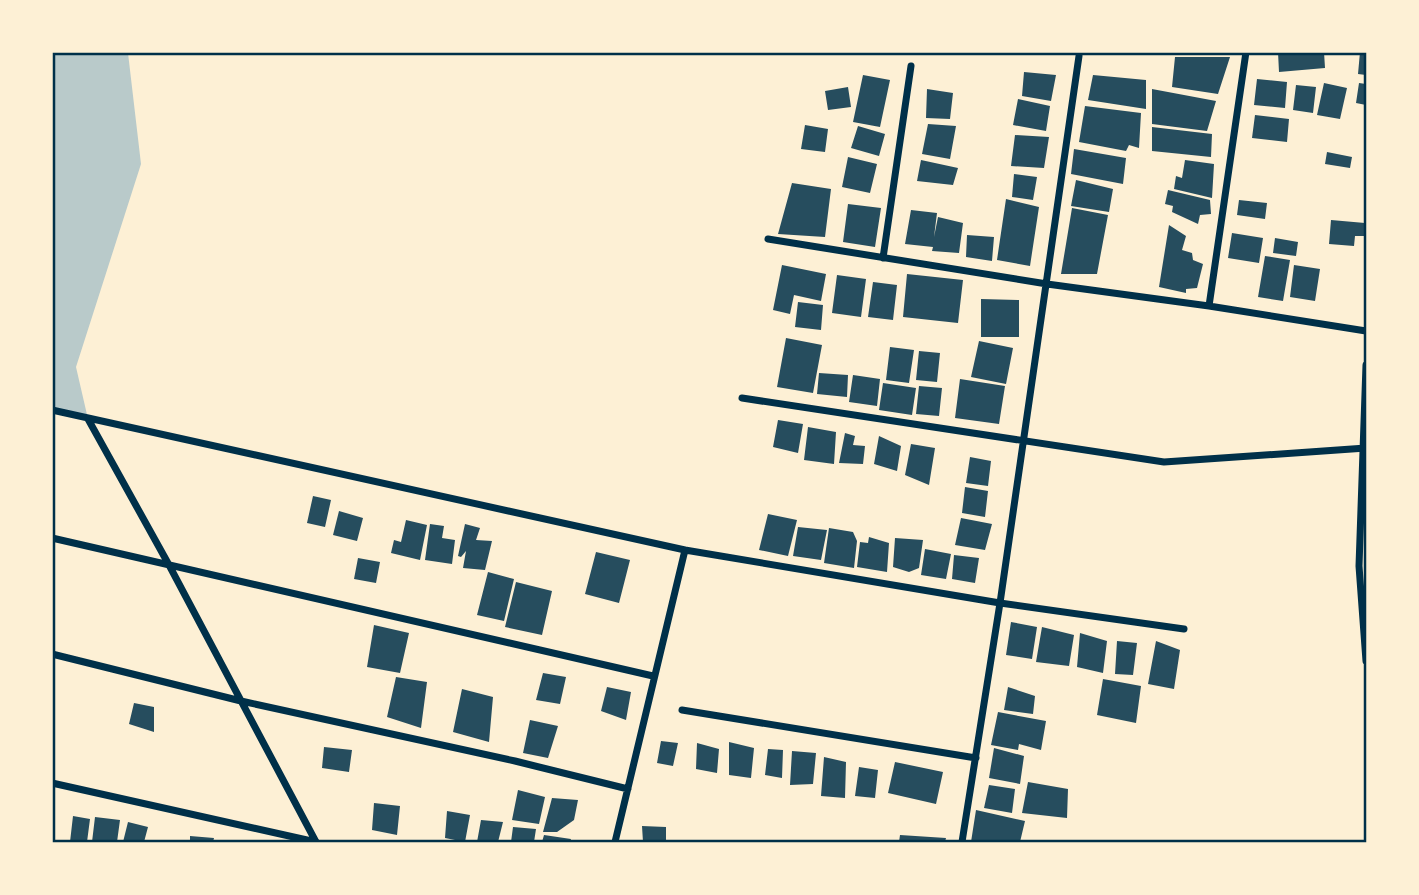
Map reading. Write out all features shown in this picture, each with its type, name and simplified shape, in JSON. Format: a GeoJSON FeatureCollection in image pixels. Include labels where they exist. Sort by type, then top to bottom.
{"type":"FeatureCollection","features":[{"type":"Feature","properties":{"kind":"street"},"geometry":{"type":"LineString","coordinates":[[1209,306],[1246,52]]}},
{"type":"Feature","properties":{"kind":"street"},"geometry":{"type":"LineString","coordinates":[[962,842],[1000,603],[1079,56]]}},
{"type":"Feature","properties":{"kind":"street"},"geometry":{"type":"LineString","coordinates":[[883,258],[912,66]]}},
{"type":"Feature","properties":{"kind":"street"},"geometry":{"type":"LineString","coordinates":[[768,239],[1047,284],[1367,331]]}},
{"type":"Feature","properties":{"kind":"street"},"geometry":{"type":"LineString","coordinates":[[1367,365],[1359,566],[1367,661]]}},
{"type":"Feature","properties":{"kind":"street"},"geometry":{"type":"LineString","coordinates":[[742,398],[1164,462],[1365,447]]}},
{"type":"Feature","properties":{"kind":"street"},"geometry":{"type":"LineString","coordinates":[[52,410],[685,550],[1000,603],[1184,629]]}},
{"type":"Feature","properties":{"kind":"street"},"geometry":{"type":"LineString","coordinates":[[88,419],[316,842]]}},
{"type":"Feature","properties":{"kind":"street"},"geometry":{"type":"LineString","coordinates":[[52,538],[653,676]]}},
{"type":"Feature","properties":{"kind":"street"},"geometry":{"type":"LineString","coordinates":[[615,842],[685,550]]}},
{"type":"Feature","properties":{"kind":"street"},"geometry":{"type":"LineString","coordinates":[[52,654],[241,701],[515,761],[628,789]]}},
{"type":"Feature","properties":{"kind":"street"},"geometry":{"type":"LineString","coordinates":[[682,709],[976,758]]}},
{"type":"Feature","properties":{"kind":"street"},"geometry":{"type":"LineString","coordinates":[[52,783],[316,842]]}},
{"type":"Feature","properties":{"kind":"shaded area"},"geometry":{"type":"Polygon","coordinates":[[[53,53],[128,53],[141,164],[76,367],[88,419],[53,410],[53,53]]]}},
{"type":"Feature","properties":{"kind":"building"},"geometry":{"type":"Polygon","coordinates":[[[1278,52],[1324,52],[1325,68],[1279,72],[1278,52]]]}},
{"type":"Feature","properties":{"kind":"building"},"geometry":{"type":"Polygon","coordinates":[[[1360,52],[1366,52],[1366,75],[1358,74],[1360,52]]]}},
{"type":"Feature","properties":{"kind":"building"},"geometry":{"type":"Polygon","coordinates":[[[1175,57],[1230,57],[1218,94],[1172,87],[1175,57]]]}},
{"type":"Feature","properties":{"kind":"building"},"geometry":{"type":"Polygon","coordinates":[[[1024,72],[1056,75],[1051,101],[1022,96],[1024,72]]]}},
{"type":"Feature","properties":{"kind":"building"},"geometry":{"type":"Polygon","coordinates":[[[863,75],[890,80],[880,127],[853,122],[863,75]]]}},
{"type":"Feature","properties":{"kind":"building"},"geometry":{"type":"Polygon","coordinates":[[[1093,75],[1146,80],[1146,109],[1088,100],[1093,75]]]}},
{"type":"Feature","properties":{"kind":"building"},"geometry":{"type":"Polygon","coordinates":[[[1257,79],[1287,82],[1285,108],[1254,105],[1257,79]]]}},
{"type":"Feature","properties":{"kind":"building"},"geometry":{"type":"Polygon","coordinates":[[[1324,83],[1347,88],[1340,119],[1317,115],[1324,83]]]}},
{"type":"Feature","properties":{"kind":"building"},"geometry":{"type":"Polygon","coordinates":[[[1359,83],[1366,84],[1366,105],[1356,103],[1359,83]]]}},
{"type":"Feature","properties":{"kind":"building"},"geometry":{"type":"Polygon","coordinates":[[[1296,85],[1316,87],[1313,113],[1293,110],[1296,85]]]}},
{"type":"Feature","properties":{"kind":"building"},"geometry":{"type":"Polygon","coordinates":[[[848,87],[851,107],[828,110],[825,91],[848,87]]]}},
{"type":"Feature","properties":{"kind":"building"},"geometry":{"type":"Polygon","coordinates":[[[927,89],[953,93],[950,119],[926,118],[927,89]]]}},
{"type":"Feature","properties":{"kind":"building"},"geometry":{"type":"Polygon","coordinates":[[[1152,89],[1216,101],[1207,131],[1152,124],[1152,89]]]}},
{"type":"Feature","properties":{"kind":"building"},"geometry":{"type":"Polygon","coordinates":[[[1018,99],[1050,106],[1046,131],[1013,125],[1018,99]]]}},
{"type":"Feature","properties":{"kind":"building"},"geometry":{"type":"Polygon","coordinates":[[[1085,106],[1141,113],[1139,148],[1129,145],[1126,151],[1079,142],[1085,106]]]}},
{"type":"Feature","properties":{"kind":"building"},"geometry":{"type":"Polygon","coordinates":[[[1255,115],[1289,119],[1287,142],[1252,138],[1255,115]]]}},
{"type":"Feature","properties":{"kind":"building"},"geometry":{"type":"Polygon","coordinates":[[[928,124],[956,126],[950,159],[922,154],[928,124]]]}},
{"type":"Feature","properties":{"kind":"building"},"geometry":{"type":"Polygon","coordinates":[[[805,125],[828,129],[825,152],[801,149],[805,125]]]}},
{"type":"Feature","properties":{"kind":"building"},"geometry":{"type":"Polygon","coordinates":[[[858,126],[885,134],[879,156],[851,148],[858,126]]]}},
{"type":"Feature","properties":{"kind":"building"},"geometry":{"type":"Polygon","coordinates":[[[1152,127],[1212,134],[1211,157],[1152,151],[1152,127]]]}},
{"type":"Feature","properties":{"kind":"building"},"geometry":{"type":"Polygon","coordinates":[[[1015,135],[1049,137],[1044,168],[1011,166],[1015,135]]]}},
{"type":"Feature","properties":{"kind":"building"},"geometry":{"type":"Polygon","coordinates":[[[1074,149],[1126,158],[1123,184],[1071,174],[1074,149]]]}},
{"type":"Feature","properties":{"kind":"building"},"geometry":{"type":"Polygon","coordinates":[[[1327,152],[1352,157],[1350,168],[1325,164],[1327,152]]]}},
{"type":"Feature","properties":{"kind":"building"},"geometry":{"type":"Polygon","coordinates":[[[848,157],[877,164],[870,193],[842,187],[848,157]]]}},
{"type":"Feature","properties":{"kind":"building"},"geometry":{"type":"Polygon","coordinates":[[[921,160],[958,168],[953,185],[917,181],[921,160]]]}},
{"type":"Feature","properties":{"kind":"building"},"geometry":{"type":"Polygon","coordinates":[[[1185,160],[1214,164],[1212,198],[1174,189],[1176,176],[1182,178],[1185,160]]]}},
{"type":"Feature","properties":{"kind":"building"},"geometry":{"type":"Polygon","coordinates":[[[1014,174],[1037,177],[1033,200],[1012,197],[1014,174]]]}},
{"type":"Feature","properties":{"kind":"building"},"geometry":{"type":"Polygon","coordinates":[[[1076,180],[1113,189],[1109,212],[1071,206],[1076,180]]]}},
{"type":"Feature","properties":{"kind":"building"},"geometry":{"type":"Polygon","coordinates":[[[792,183],[831,189],[825,237],[778,234],[792,183]]]}},
{"type":"Feature","properties":{"kind":"building"},"geometry":{"type":"Polygon","coordinates":[[[1168,190],[1210,200],[1211,214],[1200,215],[1198,224],[1172,212],[1173,206],[1165,204],[1168,190]]]}},
{"type":"Feature","properties":{"kind":"building"},"geometry":{"type":"Polygon","coordinates":[[[1006,199],[1039,207],[1030,266],[997,260],[1006,199]]]}},
{"type":"Feature","properties":{"kind":"building"},"geometry":{"type":"Polygon","coordinates":[[[1239,200],[1267,203],[1265,219],[1237,215],[1239,200]]]}},
{"type":"Feature","properties":{"kind":"building"},"geometry":{"type":"Polygon","coordinates":[[[848,204],[881,208],[875,247],[843,242],[848,204]]]}},
{"type":"Feature","properties":{"kind":"building"},"geometry":{"type":"Polygon","coordinates":[[[1072,208],[1108,215],[1097,274],[1061,274],[1072,208]]]}},
{"type":"Feature","properties":{"kind":"building"},"geometry":{"type":"Polygon","coordinates":[[[911,210],[937,213],[934,237],[938,217],[963,223],[959,253],[932,251],[933,247],[905,244],[911,210]]]}},
{"type":"Feature","properties":{"kind":"building"},"geometry":{"type":"Polygon","coordinates":[[[1331,220],[1365,223],[1364,236],[1355,236],[1354,246],[1329,244],[1331,220]]]}},
{"type":"Feature","properties":{"kind":"building"},"geometry":{"type":"Polygon","coordinates":[[[1169,225],[1186,236],[1182,250],[1192,253],[1193,260],[1203,264],[1197,288],[1186,289],[1186,293],[1159,287],[1169,225]]]}},
{"type":"Feature","properties":{"kind":"building"},"geometry":{"type":"Polygon","coordinates":[[[1232,233],[1263,238],[1259,263],[1228,258],[1232,233]]]}},
{"type":"Feature","properties":{"kind":"building"},"geometry":{"type":"Polygon","coordinates":[[[967,235],[994,237],[992,261],[966,257],[967,235]]]}},
{"type":"Feature","properties":{"kind":"building"},"geometry":{"type":"Polygon","coordinates":[[[1275,238],[1298,242],[1296,256],[1273,253],[1275,238]]]}},
{"type":"Feature","properties":{"kind":"building"},"geometry":{"type":"Polygon","coordinates":[[[1265,256],[1290,260],[1283,301],[1258,297],[1265,256]]]}},
{"type":"Feature","properties":{"kind":"building"},"geometry":{"type":"Polygon","coordinates":[[[782,265],[826,274],[821,301],[794,295],[790,314],[773,310],[782,265]]]}},
{"type":"Feature","properties":{"kind":"building"},"geometry":{"type":"Polygon","coordinates":[[[1294,265],[1320,269],[1315,301],[1290,297],[1294,265]]]}},
{"type":"Feature","properties":{"kind":"building"},"geometry":{"type":"Polygon","coordinates":[[[907,274],[963,280],[958,323],[903,317],[907,274]]]}},
{"type":"Feature","properties":{"kind":"building"},"geometry":{"type":"Polygon","coordinates":[[[837,275],[866,279],[861,317],[832,313],[837,275]]]}},
{"type":"Feature","properties":{"kind":"building"},"geometry":{"type":"Polygon","coordinates":[[[873,282],[897,285],[893,320],[868,317],[873,282]]]}},
{"type":"Feature","properties":{"kind":"building"},"geometry":{"type":"Polygon","coordinates":[[[981,299],[1019,300],[1019,337],[981,337],[981,299]]]}},
{"type":"Feature","properties":{"kind":"building"},"geometry":{"type":"Polygon","coordinates":[[[798,302],[823,305],[821,330],[795,327],[798,302]]]}},
{"type":"Feature","properties":{"kind":"building"},"geometry":{"type":"Polygon","coordinates":[[[786,338],[822,345],[813,393],[777,387],[786,338]]]}},
{"type":"Feature","properties":{"kind":"building"},"geometry":{"type":"Polygon","coordinates":[[[979,341],[1013,348],[1006,384],[971,377],[979,341]]]}},
{"type":"Feature","properties":{"kind":"building"},"geometry":{"type":"Polygon","coordinates":[[[890,347],[914,350],[909,383],[886,380],[890,347]]]}},
{"type":"Feature","properties":{"kind":"building"},"geometry":{"type":"Polygon","coordinates":[[[919,351],[940,353],[937,382],[916,380],[919,351]]]}},
{"type":"Feature","properties":{"kind":"building"},"geometry":{"type":"Polygon","coordinates":[[[819,373],[848,375],[847,397],[817,394],[819,373]]]}},
{"type":"Feature","properties":{"kind":"building"},"geometry":{"type":"Polygon","coordinates":[[[853,375],[880,379],[877,406],[849,402],[853,375]]]}},
{"type":"Feature","properties":{"kind":"building"},"geometry":{"type":"Polygon","coordinates":[[[960,379],[1005,386],[999,424],[955,418],[960,379]]]}},
{"type":"Feature","properties":{"kind":"building"},"geometry":{"type":"Polygon","coordinates":[[[883,383],[916,388],[912,415],[879,410],[883,383]]]}},
{"type":"Feature","properties":{"kind":"building"},"geometry":{"type":"Polygon","coordinates":[[[919,386],[942,388],[939,416],[916,414],[919,386]]]}},
{"type":"Feature","properties":{"kind":"building"},"geometry":{"type":"Polygon","coordinates":[[[778,420],[803,424],[798,453],[773,447],[778,420]]]}},
{"type":"Feature","properties":{"kind":"building"},"geometry":{"type":"Polygon","coordinates":[[[808,427],[836,432],[834,464],[804,460],[808,427]]]}},
{"type":"Feature","properties":{"kind":"building"},"geometry":{"type":"Polygon","coordinates":[[[845,433],[855,436],[853,445],[865,446],[863,464],[839,463],[845,433]]]}},
{"type":"Feature","properties":{"kind":"building"},"geometry":{"type":"Polygon","coordinates":[[[879,436],[901,446],[897,471],[874,464],[879,436]]]}},
{"type":"Feature","properties":{"kind":"building"},"geometry":{"type":"Polygon","coordinates":[[[911,444],[935,448],[929,485],[905,475],[911,444]]]}},
{"type":"Feature","properties":{"kind":"building"},"geometry":{"type":"Polygon","coordinates":[[[970,457],[991,461],[988,486],[966,483],[970,457]]]}},
{"type":"Feature","properties":{"kind":"building"},"geometry":{"type":"Polygon","coordinates":[[[965,487],[988,491],[985,517],[962,513],[965,487]]]}},
{"type":"Feature","properties":{"kind":"building"},"geometry":{"type":"Polygon","coordinates":[[[313,496],[331,500],[325,527],[307,523],[313,496]]]}},
{"type":"Feature","properties":{"kind":"building"},"geometry":{"type":"Polygon","coordinates":[[[339,511],[363,518],[357,541],[333,535],[339,511]]]}},
{"type":"Feature","properties":{"kind":"building"},"geometry":{"type":"Polygon","coordinates":[[[768,514],[797,520],[788,556],[759,550],[768,514]]]}},
{"type":"Feature","properties":{"kind":"building"},"geometry":{"type":"Polygon","coordinates":[[[961,518],[992,524],[985,550],[955,545],[961,518]]]}},
{"type":"Feature","properties":{"kind":"building"},"geometry":{"type":"Polygon","coordinates":[[[406,520],[427,525],[420,560],[391,553],[394,540],[401,542],[406,520]]]}},
{"type":"Feature","properties":{"kind":"building"},"geometry":{"type":"Polygon","coordinates":[[[430,524],[444,526],[442,538],[455,540],[452,564],[425,560],[430,524]]]}},
{"type":"Feature","properties":{"kind":"building"},"geometry":{"type":"Polygon","coordinates":[[[465,524],[480,528],[476,540],[492,541],[485,570],[463,568],[466,551],[461,557],[458,556],[465,524]]]}},
{"type":"Feature","properties":{"kind":"building"},"geometry":{"type":"Polygon","coordinates":[[[798,527],[827,530],[821,560],[793,556],[798,527]]]}},
{"type":"Feature","properties":{"kind":"building"},"geometry":{"type":"Polygon","coordinates":[[[829,528],[853,532],[857,541],[854,568],[824,563],[829,528]]]}},
{"type":"Feature","properties":{"kind":"building"},"geometry":{"type":"Polygon","coordinates":[[[869,537],[889,543],[887,572],[857,567],[860,542],[868,543],[869,537]]]}},
{"type":"Feature","properties":{"kind":"building"},"geometry":{"type":"Polygon","coordinates":[[[895,538],[923,540],[919,568],[909,572],[893,567],[895,538]]]}},
{"type":"Feature","properties":{"kind":"building"},"geometry":{"type":"Polygon","coordinates":[[[925,549],[951,554],[946,579],[921,575],[925,549]]]}},
{"type":"Feature","properties":{"kind":"building"},"geometry":{"type":"Polygon","coordinates":[[[596,552],[630,560],[619,603],[585,594],[596,552]]]}},
{"type":"Feature","properties":{"kind":"building"},"geometry":{"type":"Polygon","coordinates":[[[954,555],[979,558],[975,583],[952,579],[954,555]]]}},
{"type":"Feature","properties":{"kind":"building"},"geometry":{"type":"Polygon","coordinates":[[[358,558],[380,562],[376,583],[354,579],[358,558]]]}},
{"type":"Feature","properties":{"kind":"building"},"geometry":{"type":"Polygon","coordinates":[[[488,572],[514,579],[504,621],[477,615],[488,572]]]}},
{"type":"Feature","properties":{"kind":"building"},"geometry":{"type":"Polygon","coordinates":[[[516,582],[552,591],[542,635],[505,627],[516,582]]]}},
{"type":"Feature","properties":{"kind":"building"},"geometry":{"type":"Polygon","coordinates":[[[1011,622],[1037,627],[1032,659],[1006,655],[1011,622]]]}},
{"type":"Feature","properties":{"kind":"building"},"geometry":{"type":"Polygon","coordinates":[[[374,625],[409,633],[400,673],[367,667],[374,625]]]}},
{"type":"Feature","properties":{"kind":"building"},"geometry":{"type":"Polygon","coordinates":[[[1042,627],[1074,635],[1069,666],[1036,662],[1042,627]]]}},
{"type":"Feature","properties":{"kind":"building"},"geometry":{"type":"Polygon","coordinates":[[[1080,633],[1107,641],[1103,673],[1077,667],[1080,633]]]}},
{"type":"Feature","properties":{"kind":"building"},"geometry":{"type":"Polygon","coordinates":[[[1117,641],[1137,643],[1133,675],[1115,674],[1117,641]]]}},
{"type":"Feature","properties":{"kind":"building"},"geometry":{"type":"Polygon","coordinates":[[[1156,641],[1180,650],[1174,689],[1148,684],[1156,641]]]}},
{"type":"Feature","properties":{"kind":"building"},"geometry":{"type":"Polygon","coordinates":[[[543,673],[566,677],[560,704],[536,700],[543,673]]]}},
{"type":"Feature","properties":{"kind":"building"},"geometry":{"type":"Polygon","coordinates":[[[396,677],[427,682],[421,728],[387,717],[396,677]]]}},
{"type":"Feature","properties":{"kind":"building"},"geometry":{"type":"Polygon","coordinates":[[[1103,679],[1141,686],[1136,723],[1097,715],[1103,679]]]}},
{"type":"Feature","properties":{"kind":"building"},"geometry":{"type":"Polygon","coordinates":[[[607,687],[631,692],[626,720],[601,711],[607,687]]]}},
{"type":"Feature","properties":{"kind":"building"},"geometry":{"type":"Polygon","coordinates":[[[1008,687],[1035,696],[1033,714],[1004,710],[1008,687]]]}},
{"type":"Feature","properties":{"kind":"building"},"geometry":{"type":"Polygon","coordinates":[[[462,689],[493,697],[489,742],[453,732],[462,689]]]}},
{"type":"Feature","properties":{"kind":"building"},"geometry":{"type":"Polygon","coordinates":[[[134,703],[154,707],[154,732],[129,724],[134,703]]]}},
{"type":"Feature","properties":{"kind":"building"},"geometry":{"type":"Polygon","coordinates":[[[998,712],[1046,721],[1041,750],[1019,744],[1018,750],[991,745],[998,712]]]}},
{"type":"Feature","properties":{"kind":"building"},"geometry":{"type":"Polygon","coordinates":[[[530,720],[558,726],[548,758],[523,753],[530,720]]]}},
{"type":"Feature","properties":{"kind":"building"},"geometry":{"type":"Polygon","coordinates":[[[661,741],[678,743],[673,766],[657,763],[661,741]]]}},
{"type":"Feature","properties":{"kind":"building"},"geometry":{"type":"Polygon","coordinates":[[[729,742],[754,748],[751,778],[729,775],[729,742]]]}},
{"type":"Feature","properties":{"kind":"building"},"geometry":{"type":"Polygon","coordinates":[[[697,743],[719,749],[717,773],[696,769],[697,743]]]}},
{"type":"Feature","properties":{"kind":"building"},"geometry":{"type":"Polygon","coordinates":[[[324,747],[352,750],[349,772],[322,768],[324,747]]]}},
{"type":"Feature","properties":{"kind":"building"},"geometry":{"type":"Polygon","coordinates":[[[994,748],[1024,756],[1020,784],[989,778],[994,748]]]}},
{"type":"Feature","properties":{"kind":"building"},"geometry":{"type":"Polygon","coordinates":[[[768,749],[783,750],[782,778],[765,775],[768,749]]]}},
{"type":"Feature","properties":{"kind":"building"},"geometry":{"type":"Polygon","coordinates":[[[792,751],[816,753],[813,784],[790,785],[792,751]]]}},
{"type":"Feature","properties":{"kind":"building"},"geometry":{"type":"Polygon","coordinates":[[[824,757],[846,762],[845,798],[821,796],[824,757]]]}},
{"type":"Feature","properties":{"kind":"building"},"geometry":{"type":"Polygon","coordinates":[[[895,762],[943,772],[936,804],[888,793],[895,762]]]}},
{"type":"Feature","properties":{"kind":"building"},"geometry":{"type":"Polygon","coordinates":[[[859,767],[878,770],[875,798],[855,796],[859,767]]]}},
{"type":"Feature","properties":{"kind":"building"},"geometry":{"type":"Polygon","coordinates":[[[1028,782],[1068,789],[1067,818],[1022,813],[1028,782]]]}},
{"type":"Feature","properties":{"kind":"building"},"geometry":{"type":"Polygon","coordinates":[[[989,785],[1015,789],[1012,813],[984,808],[989,785]]]}},
{"type":"Feature","properties":{"kind":"building"},"geometry":{"type":"Polygon","coordinates":[[[518,790],[545,797],[539,824],[512,820],[518,790]]]}},
{"type":"Feature","properties":{"kind":"building"},"geometry":{"type":"Polygon","coordinates":[[[552,798],[578,800],[574,820],[557,832],[543,832],[552,798]]]}},
{"type":"Feature","properties":{"kind":"building"},"geometry":{"type":"Polygon","coordinates":[[[374,803],[400,806],[397,835],[372,830],[374,803]]]}},
{"type":"Feature","properties":{"kind":"building"},"geometry":{"type":"Polygon","coordinates":[[[976,810],[1025,821],[1020,842],[971,842],[976,810]]]}},
{"type":"Feature","properties":{"kind":"building"},"geometry":{"type":"Polygon","coordinates":[[[447,811],[470,815],[465,842],[445,838],[447,811]]]}},
{"type":"Feature","properties":{"kind":"building"},"geometry":{"type":"Polygon","coordinates":[[[73,816],[90,819],[87,842],[70,842],[73,816]]]}},
{"type":"Feature","properties":{"kind":"building"},"geometry":{"type":"Polygon","coordinates":[[[95,817],[120,820],[117,842],[92,842],[95,817]]]}},
{"type":"Feature","properties":{"kind":"building"},"geometry":{"type":"Polygon","coordinates":[[[481,820],[503,822],[498,842],[477,842],[481,820]]]}},
{"type":"Feature","properties":{"kind":"building"},"geometry":{"type":"Polygon","coordinates":[[[128,822],[148,827],[144,842],[123,842],[128,822]]]}},
{"type":"Feature","properties":{"kind":"building"},"geometry":{"type":"Polygon","coordinates":[[[642,826],[666,827],[666,842],[643,842],[642,826]]]}},
{"type":"Feature","properties":{"kind":"building"},"geometry":{"type":"Polygon","coordinates":[[[513,827],[536,829],[534,842],[511,842],[513,827]]]}},
{"type":"Feature","properties":{"kind":"building"},"geometry":{"type":"Polygon","coordinates":[[[544,835],[571,839],[570,842],[542,842],[544,835]]]}},
{"type":"Feature","properties":{"kind":"building"},"geometry":{"type":"Polygon","coordinates":[[[900,835],[946,838],[945,842],[899,842],[900,835]]]}},
{"type":"Feature","properties":{"kind":"building"},"geometry":{"type":"Polygon","coordinates":[[[190,836],[214,838],[213,842],[190,842],[190,836]]]}}]}
